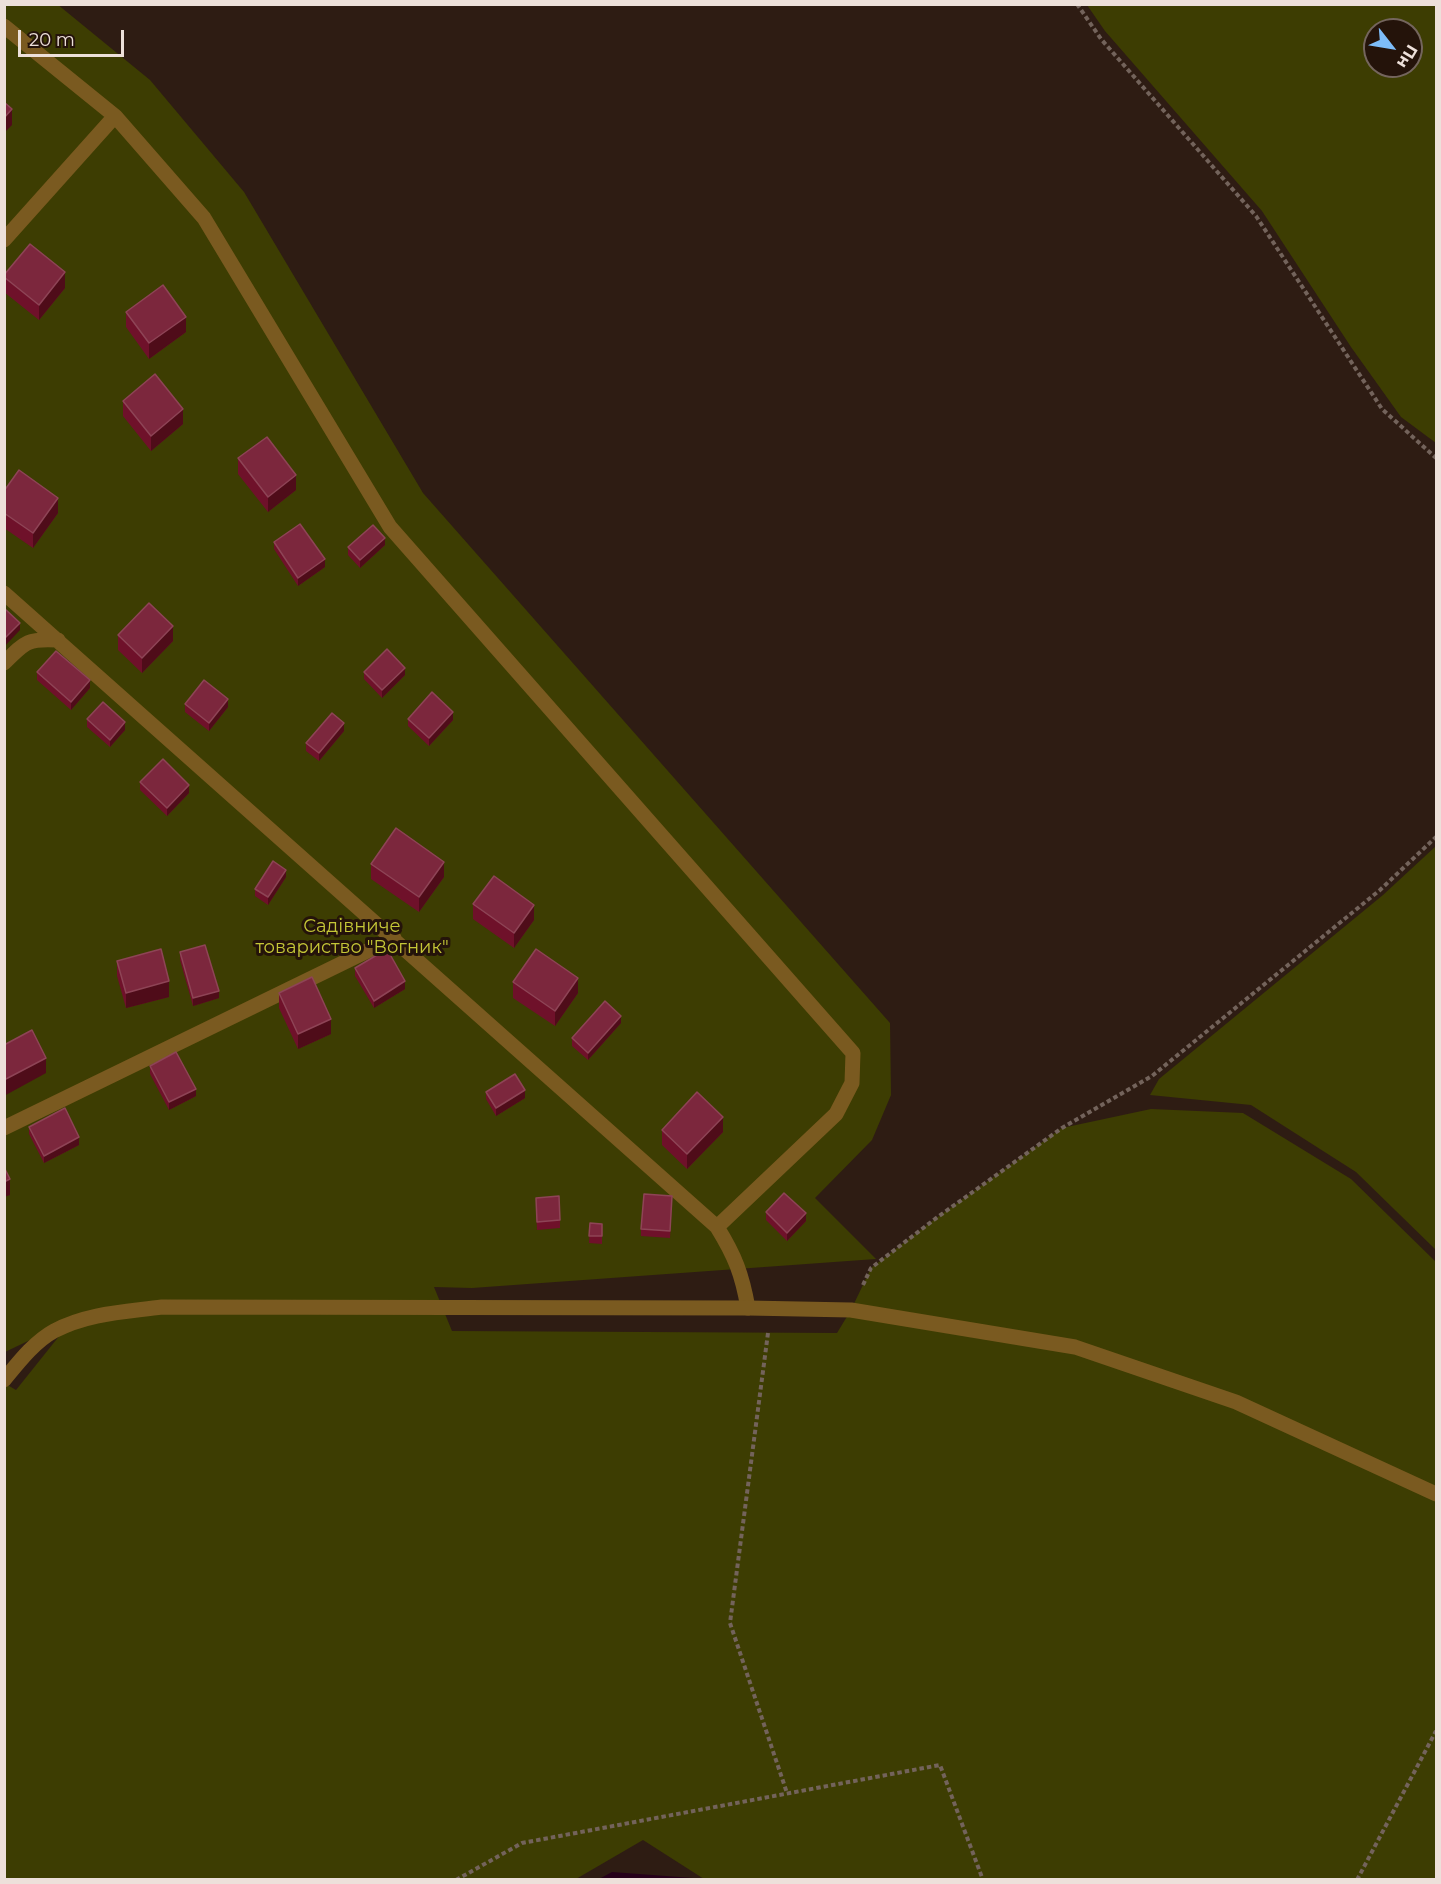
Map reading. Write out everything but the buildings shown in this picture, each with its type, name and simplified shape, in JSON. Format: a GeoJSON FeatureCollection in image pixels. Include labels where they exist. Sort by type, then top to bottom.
{"type":"FeatureCollection","features":[{"type":"Feature","properties":{"kind":"street"},"geometry":{"type":"LineString","coordinates":[[4,26],[115,116],[204,218],[390,527],[854,1053],[852,1083],[836,1114],[717,1227]]}},
{"type":"Feature","properties":{"kind":"street"},"geometry":{"type":"LineString","coordinates":[[4,240],[115,116]]}},
{"type":"Feature","properties":{"kind":"street"},"geometry":{"type":"LineString","coordinates":[[4,593],[717,1227],[734,1255],[743,1278],[748,1308]]}},
{"type":"Feature","properties":{"kind":"street"},"geometry":{"type":"LineString","coordinates":[[4,663],[26,642],[38,639],[58,640]]}},
{"type":"Feature","properties":{"kind":"street"},"geometry":{"type":"LineString","coordinates":[[4,1128],[394,938]]}},
{"type":"Feature","properties":{"kind":"street"},"geometry":{"type":"LineString","coordinates":[[4,1380],[24,1356],[52,1332],[91,1316],[162,1307],[851,1310],[1075,1347],[1236,1402],[1437,1494]]}},
{"type":"Feature","properties":{"kind":"path"},"geometry":{"type":"LineString","coordinates":[[1077,4],[1101,39],[1256,216],[1382,409],[1437,458]]}},
{"type":"Feature","properties":{"kind":"path"},"geometry":{"type":"LineString","coordinates":[[851,1310],[871,1268],[1062,1128],[1152,1076],[1380,890],[1437,837]]}},
{"type":"Feature","properties":{"kind":"path"},"geometry":{"type":"LineString","coordinates":[[771,1308],[730,1623],[787,1793]]}},
{"type":"Feature","properties":{"kind":"path"},"geometry":{"type":"LineString","coordinates":[[1357,1880],[1437,1731]]}},
{"type":"Feature","properties":{"kind":"path"},"geometry":{"type":"LineString","coordinates":[[456,1880],[522,1843],[940,1765],[982,1880]]}},
{"type":"Feature","properties":{"kind":"green space","name":"Садівниче товариство \"Вогник\""},"geometry":{"type":"Polygon","coordinates":[[[57,4],[150,80],[244,192],[423,493],[890,1023],[891,1095],[872,1140],[815,1198],[876,1259],[472,1288],[434,1287],[452,1331],[837,1333],[871,1268],[1062,1128],[1151,1109],[1243,1113],[1351,1179],[1436,1262],[1436,1879],[704,1879],[643,1840],[576,1879],[5,1879],[4,1383],[16,1390],[72,1320],[5,1352],[4,5],[57,4]]]}},
{"type":"Feature","properties":{"kind":"green space"},"geometry":{"type":"Polygon","coordinates":[[[1087,5],[1436,5],[1436,443],[1401,417],[1351,347],[1262,211],[1105,31],[1087,5]]]}},
{"type":"Feature","properties":{"kind":"green space"},"geometry":{"type":"Polygon","coordinates":[[[1436,846],[1436,1250],[1356,1172],[1251,1105],[1150,1095],[1159,1079],[1383,895],[1436,846]]]}},
{"type":"Feature","properties":{"kind":"shaded area"},"geometry":{"type":"Polygon","coordinates":[[[612,1872],[693,1878],[694,1879],[599,1879],[612,1872]]]}}]}
